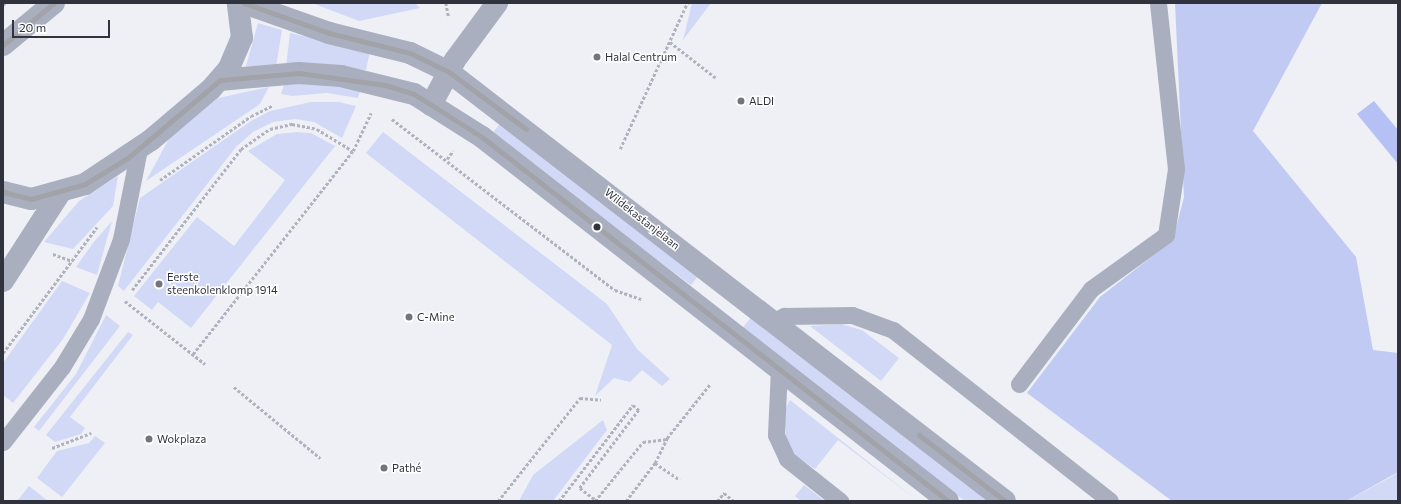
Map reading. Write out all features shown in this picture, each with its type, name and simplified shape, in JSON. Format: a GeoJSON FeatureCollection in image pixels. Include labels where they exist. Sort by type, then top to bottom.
{"type":"FeatureCollection","features":[{"type":"Feature","properties":{"kind":"street"},"geometry":{"type":"LineString","coordinates":[[3,45],[54,3]]}},
{"type":"Feature","properties":{"kind":"street"},"geometry":{"type":"LineString","coordinates":[[3,192],[31,199],[60,193],[85,184],[139,149],[220,80],[237,54],[242,38],[238,3]]}},
{"type":"Feature","properties":{"kind":"street","name":"Wildekastanjelaan"},"geometry":{"type":"LineString","coordinates":[[244,3],[329,33],[410,53],[449,72],[1005,501]]}},
{"type":"Feature","properties":{"kind":"street"},"geometry":{"type":"LineString","coordinates":[[431,105],[449,72],[497,3]]}},
{"type":"Feature","properties":{"kind":"street"},"geometry":{"type":"LineString","coordinates":[[220,80],[299,73],[341,76],[385,85],[431,105],[482,137],[948,501]]}},
{"type":"Feature","properties":{"kind":"street"},"geometry":{"type":"LineString","coordinates":[[3,281],[60,193]]}},
{"type":"Feature","properties":{"kind":"lane"},"geometry":{"type":"LineString","coordinates":[[1019,384],[1091,289],[1166,235],[1176,169],[1158,3]]}},
{"type":"Feature","properties":{"kind":"lane"},"geometry":{"type":"LineString","coordinates":[[3,442],[62,367],[91,319],[121,239],[139,149]]}},
{"type":"Feature","properties":{"kind":"lane"},"geometry":{"type":"LineString","coordinates":[[773,322],[784,316],[852,315],[893,330],[1110,501]]}},
{"type":"Feature","properties":{"kind":"lane"},"geometry":{"type":"LineString","coordinates":[[779,368],[776,435],[787,459],[840,501]]}},
{"type":"Feature","properties":{"kind":"path"},"geometry":{"type":"LineString","coordinates":[[446,3],[449,18]]}},
{"type":"Feature","properties":{"kind":"path"},"geometry":{"type":"LineString","coordinates":[[620,149],[687,3]]}},
{"type":"Feature","properties":{"kind":"path"},"geometry":{"type":"LineString","coordinates":[[670,42],[716,78]]}},
{"type":"Feature","properties":{"kind":"path"},"geometry":{"type":"LineString","coordinates":[[3,354],[94,230],[130,199],[272,106]]}},
{"type":"Feature","properties":{"kind":"path"},"geometry":{"type":"LineString","coordinates":[[388,116],[615,290]]}},
{"type":"Feature","properties":{"kind":"path"},"geometry":{"type":"LineString","coordinates":[[193,354],[353,151],[369,118]]}},
{"type":"Feature","properties":{"kind":"path"},"geometry":{"type":"LineString","coordinates":[[205,364],[124,300],[241,149],[270,129],[292,124],[317,129],[353,151]]}},
{"type":"Feature","properties":{"kind":"path"},"geometry":{"type":"LineString","coordinates":[[49,253],[72,260]]}},
{"type":"Feature","properties":{"kind":"path"},"geometry":{"type":"LineString","coordinates":[[626,501],[655,463],[667,438],[711,383]]}},
{"type":"Feature","properties":{"kind":"path"},"geometry":{"type":"LineString","coordinates":[[234,387],[320,458]]}},
{"type":"Feature","properties":{"kind":"path"},"geometry":{"type":"LineString","coordinates":[[498,501],[580,398],[601,400]]}},
{"type":"Feature","properties":{"kind":"path"},"geometry":{"type":"LineString","coordinates":[[559,501],[634,405],[639,410],[580,488],[596,501],[643,442],[667,438]]}},
{"type":"Feature","properties":{"kind":"path"},"geometry":{"type":"LineString","coordinates":[[52,448],[91,433]]}},
{"type":"Feature","properties":{"kind":"path"},"geometry":{"type":"LineString","coordinates":[[655,463],[680,480]]}},
{"type":"Feature","properties":{"kind":"path"},"geometry":{"type":"LineString","coordinates":[[718,501],[724,493],[734,501]]}},
{"type":"Feature","properties":{"kind":"shaded area"},"geometry":{"type":"Polygon","coordinates":[[[312,3],[415,3],[420,8],[359,21],[312,3]]]}},
{"type":"Feature","properties":{"kind":"shaded area"},"geometry":{"type":"Polygon","coordinates":[[[692,3],[711,3],[683,40],[692,3]]]}},
{"type":"Feature","properties":{"kind":"shaded area"},"geometry":{"type":"Polygon","coordinates":[[[1175,3],[1322,3],[1253,131],[1356,257],[1373,350],[1398,353],[1398,472],[1346,501],[1172,501],[1027,393],[1100,297],[1173,240],[1184,197],[1175,3]]]}},
{"type":"Feature","properties":{"kind":"shaded area"},"geometry":{"type":"Polygon","coordinates":[[[258,23],[282,30],[276,67],[246,66],[258,23]]]}},
{"type":"Feature","properties":{"kind":"shaded area"},"geometry":{"type":"Polygon","coordinates":[[[290,33],[370,51],[366,70],[334,65],[286,66],[290,33]]]}},
{"type":"Feature","properties":{"kind":"shaded area"},"geometry":{"type":"Polygon","coordinates":[[[304,83],[361,88],[358,98],[327,93],[292,96],[281,94],[284,85],[304,83]]]}},
{"type":"Feature","properties":{"kind":"shaded area"},"geometry":{"type":"Polygon","coordinates":[[[269,87],[260,104],[146,181],[170,137],[194,114],[218,98],[269,87]]]}},
{"type":"Feature","properties":{"kind":"shaded area"},"geometry":{"type":"Polygon","coordinates":[[[1374,101],[1398,130],[1398,164],[1357,114],[1374,101]]]}},
{"type":"Feature","properties":{"kind":"shaded area"},"geometry":{"type":"Polygon","coordinates":[[[311,102],[339,102],[356,106],[342,138],[314,122],[295,119],[273,122],[253,132],[236,147],[124,291],[118,286],[140,198],[251,121],[270,111],[311,102]]]}},
{"type":"Feature","properties":{"kind":"shaded area"},"geometry":{"type":"Polygon","coordinates":[[[501,122],[701,272],[691,285],[491,135],[501,122]]]}},
{"type":"Feature","properties":{"kind":"shaded area"},"geometry":{"type":"Polygon","coordinates":[[[296,132],[311,133],[335,146],[191,328],[158,302],[152,310],[134,296],[197,217],[234,246],[285,180],[248,151],[277,134],[296,132]]]}},
{"type":"Feature","properties":{"kind":"shaded area"},"geometry":{"type":"Polygon","coordinates":[[[383,132],[607,304],[637,349],[670,379],[662,386],[642,370],[630,382],[614,378],[595,396],[612,345],[366,153],[383,132]]]}},
{"type":"Feature","properties":{"kind":"shaded area"},"geometry":{"type":"Polygon","coordinates":[[[118,176],[113,206],[73,249],[44,242],[79,201],[118,176]]]}},
{"type":"Feature","properties":{"kind":"shaded area"},"geometry":{"type":"Polygon","coordinates":[[[112,221],[97,275],[76,267],[93,243],[112,221]]]}},
{"type":"Feature","properties":{"kind":"shaded area"},"geometry":{"type":"Polygon","coordinates":[[[62,281],[90,293],[63,339],[13,403],[3,395],[3,363],[62,281]]]}},
{"type":"Feature","properties":{"kind":"shaded area"},"geometry":{"type":"Polygon","coordinates":[[[106,315],[120,326],[39,431],[34,427],[76,374],[106,315]]]}},
{"type":"Feature","properties":{"kind":"shaded area"},"geometry":{"type":"Polygon","coordinates":[[[752,316],[988,501],[964,501],[743,328],[752,316]]]}},
{"type":"Feature","properties":{"kind":"shaded area"},"geometry":{"type":"Polygon","coordinates":[[[841,324],[862,330],[899,358],[881,381],[810,326],[841,324]]]}},
{"type":"Feature","properties":{"kind":"shaded area"},"geometry":{"type":"Polygon","coordinates":[[[128,332],[133,335],[70,417],[85,428],[81,434],[55,442],[46,435],[128,332]]]}},
{"type":"Feature","properties":{"kind":"shaded area"},"geometry":{"type":"Polygon","coordinates":[[[790,400],[918,501],[838,440],[815,469],[796,456],[786,438],[784,412],[790,400]]]}},
{"type":"Feature","properties":{"kind":"shaded area"},"geometry":{"type":"Polygon","coordinates":[[[603,420],[607,430],[553,501],[519,501],[533,475],[603,420]]]}},
{"type":"Feature","properties":{"kind":"shaded area"},"geometry":{"type":"Polygon","coordinates":[[[95,436],[105,443],[62,497],[37,478],[57,451],[89,443],[95,436]]]}},
{"type":"Feature","properties":{"kind":"shaded area"},"geometry":{"type":"Polygon","coordinates":[[[1398,472],[1398,501],[1346,501],[1391,477],[1398,472]]]}},
{"type":"Feature","properties":{"kind":"shaded area"},"geometry":{"type":"Polygon","coordinates":[[[804,485],[825,501],[801,501],[795,496],[804,485]]]}},
{"type":"Feature","properties":{"kind":"shaded area"},"geometry":{"type":"Polygon","coordinates":[[[29,486],[48,501],[17,501],[29,486]]]}},
{"type":"Feature","properties":{"kind":"transit line"},"geometry":{"type":"LineString","coordinates":[[3,45],[54,3]]}},
{"type":"Feature","properties":{"kind":"transit line"},"geometry":{"type":"LineString","coordinates":[[244,3],[329,33],[410,53],[449,72],[526,129]]}},
{"type":"Feature","properties":{"kind":"transit line"},"geometry":{"type":"LineString","coordinates":[[3,192],[31,199],[85,184],[129,157],[220,80],[299,73],[385,85],[414,94],[482,137],[948,501]]}},
{"type":"Feature","properties":{"kind":"transit line"},"geometry":{"type":"LineString","coordinates":[[919,435],[1005,501]]}},
{"type":"Feature","properties":{"kind":"place","name":"Halal Centrum"},"geometry":{"type":"Point","coordinates":[597,57]}},
{"type":"Feature","properties":{"kind":"place","name":"ALDI"},"geometry":{"type":"Point","coordinates":[741,101]}},
{"type":"Feature","properties":{"kind":"place","name":"Eerste steenkolenklomp 1914"},"geometry":{"type":"Point","coordinates":[159,284]}},
{"type":"Feature","properties":{"kind":"place","name":"C-Mine"},"geometry":{"type":"Point","coordinates":[409,317]}},
{"type":"Feature","properties":{"kind":"place","name":"Wokplaza"},"geometry":{"type":"Point","coordinates":[149,439]}},
{"type":"Feature","properties":{"kind":"place","name":"Pathé"},"geometry":{"type":"Point","coordinates":[384,468]}}]}
